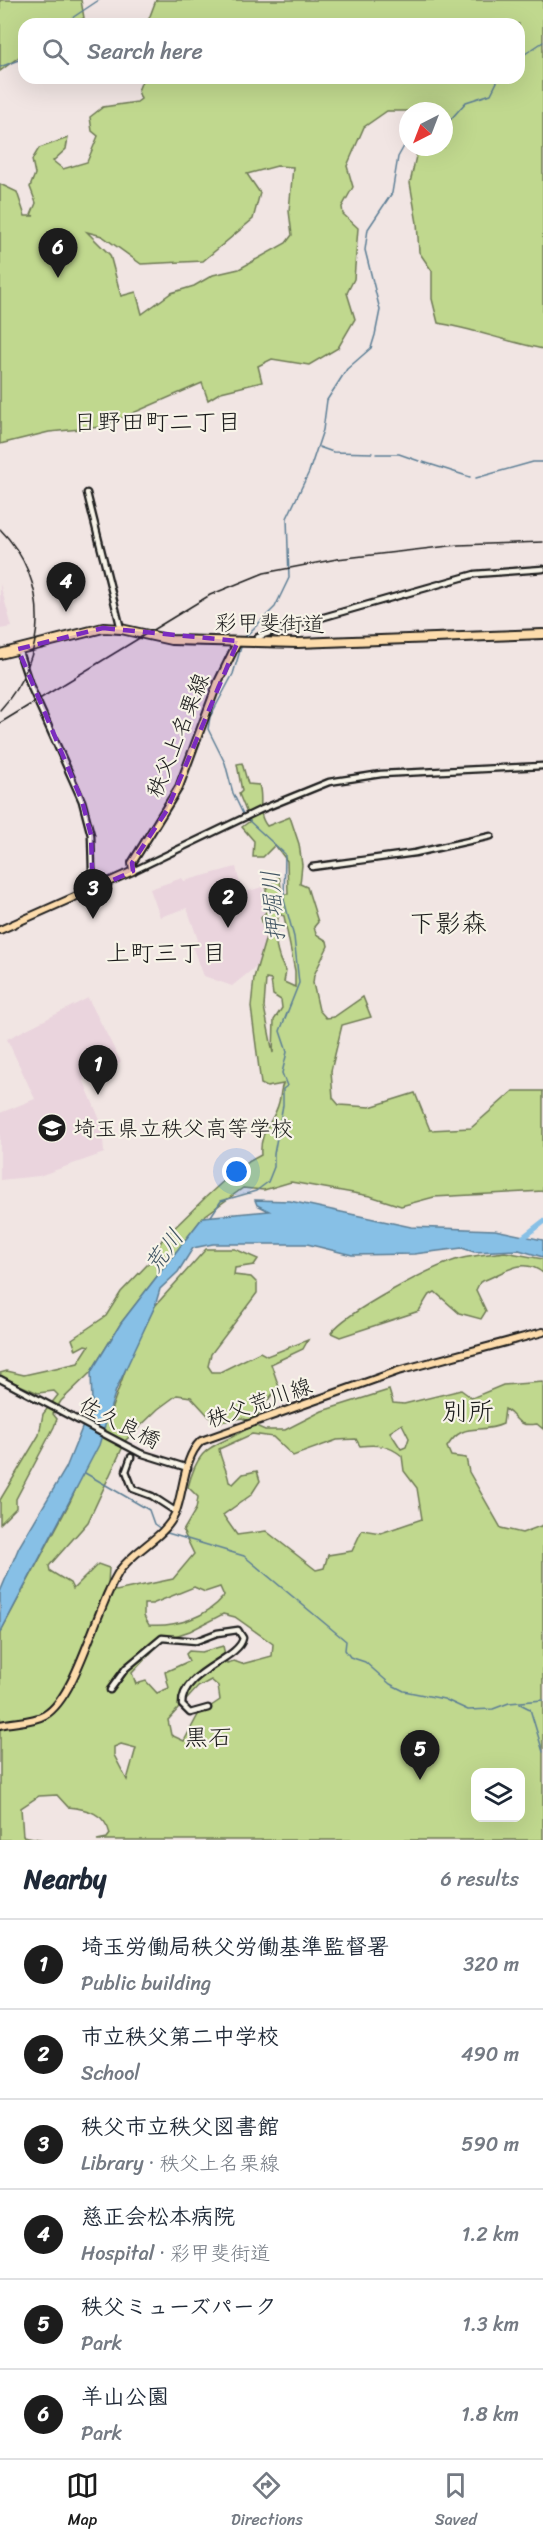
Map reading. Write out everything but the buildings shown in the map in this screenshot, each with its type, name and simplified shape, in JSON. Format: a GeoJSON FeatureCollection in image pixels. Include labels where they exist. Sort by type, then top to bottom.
{"type":"FeatureCollection","features":[{"type":"Feature","properties":{"kind":"highway","name":"彩甲斐街道"},"geometry":{"type":"LineString","coordinates":[[0,654],[95,630],[121,630],[171,640],[239,641],[368,642],[543,634]]}},
{"type":"Feature","properties":{"kind":"main road","name":"秩父上名栗線"},"geometry":{"type":"LineString","coordinates":[[133,871],[132,862],[179,787],[218,682],[239,641]]}},
{"type":"Feature","properties":{"kind":"main road"},"geometry":{"type":"LineString","coordinates":[[0,930],[133,871]]}},
{"type":"Feature","properties":{"kind":"main road","name":"秩父荒川線"},"geometry":{"type":"LineString","coordinates":[[0,1725],[31,1721],[54,1709],[63,1697],[115,1578],[130,1558],[165,1528],[175,1512],[194,1449],[205,1439],[398,1371],[543,1332]]}},
{"type":"Feature","properties":{"kind":"street"},"geometry":{"type":"LineString","coordinates":[[87,493],[121,630]]}},
{"type":"Feature","properties":{"kind":"street"},"geometry":{"type":"LineString","coordinates":[[254,641],[258,637],[275,631],[466,576],[543,569]]}},
{"type":"Feature","properties":{"kind":"street"},"geometry":{"type":"LineString","coordinates":[[18,649],[30,685],[82,801],[91,835],[92,870],[100,886]]}},
{"type":"Feature","properties":{"kind":"street"},"geometry":{"type":"LineString","coordinates":[[133,871],[260,810],[312,788],[348,778],[543,766]]}},
{"type":"Feature","properties":{"kind":"street"},"geometry":{"type":"LineString","coordinates":[[312,867],[415,853],[491,836]]}},
{"type":"Feature","properties":{"kind":"street","name":"佐久良橋"},"geometry":{"type":"LineString","coordinates":[[0,1379],[132,1449],[188,1468]]}},
{"type":"Feature","properties":{"kind":"street"},"geometry":{"type":"LineString","coordinates":[[131,1457],[126,1471],[133,1490],[152,1496],[175,1512]]}},
{"type":"Feature","properties":{"kind":"street"},"geometry":{"type":"LineString","coordinates":[[110,1690],[126,1668],[162,1638],[196,1641],[217,1633],[238,1630],[243,1638],[240,1647],[197,1677],[182,1699],[182,1705],[190,1713],[208,1708]]}},
{"type":"Feature","properties":{"kind":"highlighted area"},"geometry":{"type":"Polygon","coordinates":[[[103,628],[238,641],[167,810],[132,863],[133,871],[100,886],[92,870],[91,835],[82,801],[18,649],[103,628]]]}},
{"type":"Feature","properties":{"kind":"shaded area"},"geometry":{"type":"Polygon","coordinates":[[[0,584],[12,627],[0,629],[0,584]]]}},
{"type":"Feature","properties":{"kind":"shaded area"},"geometry":{"type":"Polygon","coordinates":[[[236,867],[242,893],[262,887],[269,911],[259,919],[266,937],[258,965],[232,986],[204,976],[191,944],[198,940],[187,908],[160,917],[150,889],[182,878],[184,881],[236,867]]]}},
{"type":"Feature","properties":{"kind":"shaded area"},"geometry":{"type":"Polygon","coordinates":[[[88,998],[121,1062],[83,1079],[102,1125],[104,1153],[39,1176],[0,1180],[0,1113],[35,1099],[7,1039],[88,998]]]}},
{"type":"Feature","properties":{"kind":"green space"},"geometry":{"type":"Polygon","coordinates":[[[0,0],[81,0],[84,18],[18,18],[18,58],[0,71],[0,0]]]}},
{"type":"Feature","properties":{"kind":"green space"},"geometry":{"type":"Polygon","coordinates":[[[156,0],[543,0],[543,349],[438,323],[432,299],[432,271],[419,252],[410,183],[416,156],[453,156],[453,102],[399,102],[399,111],[387,111],[364,127],[347,166],[353,187],[342,207],[343,214],[358,228],[354,279],[347,293],[355,319],[338,348],[309,365],[272,359],[258,366],[262,382],[221,392],[208,400],[202,383],[101,427],[49,432],[0,444],[0,184],[17,192],[25,216],[34,216],[31,215],[36,203],[30,187],[35,174],[32,160],[39,148],[68,138],[66,149],[53,161],[63,169],[87,162],[98,136],[92,131],[90,117],[103,107],[137,102],[141,99],[138,91],[141,84],[525,84],[525,18],[149,18],[156,0]],[[277,166],[247,174],[260,193],[253,219],[203,261],[141,264],[102,236],[87,232],[110,255],[121,296],[136,292],[142,314],[171,293],[194,286],[213,275],[239,269],[286,243],[292,235],[289,211],[293,167],[277,166]]]}},
{"type":"Feature","properties":{"kind":"green space"},"geometry":{"type":"Polygon","coordinates":[[[242,763],[248,784],[259,785],[261,811],[267,826],[290,817],[299,844],[302,865],[300,884],[307,887],[318,922],[314,927],[316,934],[327,941],[328,946],[314,975],[313,983],[319,1010],[326,1018],[334,1017],[363,997],[371,1017],[342,1025],[331,1071],[333,1098],[339,1105],[370,1107],[415,1093],[430,1130],[471,1128],[513,1091],[543,1091],[543,1191],[434,1197],[401,1206],[370,1196],[291,1182],[264,1190],[243,1188],[203,1217],[121,1323],[91,1372],[61,1401],[53,1414],[57,1419],[54,1427],[16,1499],[16,1508],[0,1524],[0,1500],[39,1435],[43,1414],[58,1395],[54,1391],[38,1393],[1,1377],[0,1373],[7,1371],[24,1375],[78,1363],[89,1346],[85,1345],[76,1350],[72,1339],[106,1316],[121,1292],[148,1264],[162,1240],[206,1197],[239,1167],[261,1155],[264,1133],[277,1109],[283,1084],[267,1087],[261,1084],[251,1007],[254,978],[266,937],[261,918],[266,912],[266,889],[279,875],[282,894],[288,894],[287,861],[275,845],[263,857],[253,857],[254,841],[242,827],[250,821],[239,794],[242,791],[237,764],[242,763]],[[279,914],[276,944],[279,958],[286,971],[284,982],[295,987],[295,971],[284,916],[279,914]],[[266,979],[264,1007],[273,1053],[274,1020],[282,1008],[281,1000],[273,995],[271,980],[266,979]]]}},
{"type":"Feature","properties":{"kind":"green space"},"geometry":{"type":"Polygon","coordinates":[[[206,1249],[235,1249],[258,1259],[254,1265],[235,1268],[234,1275],[251,1277],[257,1283],[257,1293],[211,1354],[208,1366],[212,1372],[220,1372],[260,1352],[267,1356],[308,1340],[303,1349],[271,1364],[279,1387],[254,1419],[258,1427],[265,1430],[285,1430],[322,1411],[389,1390],[393,1403],[404,1404],[461,1390],[472,1398],[503,1385],[543,1382],[543,1429],[537,1424],[521,1423],[505,1409],[503,1424],[465,1431],[453,1439],[447,1447],[451,1456],[466,1458],[469,1472],[501,1528],[522,1533],[543,1525],[543,1840],[97,1840],[107,1838],[110,1834],[104,1821],[94,1813],[68,1807],[57,1795],[39,1796],[21,1808],[23,1836],[44,1840],[0,1840],[0,1633],[70,1502],[111,1410],[129,1360],[155,1306],[206,1249]],[[177,1395],[158,1409],[126,1440],[88,1522],[49,1566],[50,1571],[70,1583],[73,1589],[98,1564],[109,1568],[108,1585],[116,1591],[173,1579],[194,1554],[183,1531],[196,1509],[198,1497],[188,1487],[193,1472],[198,1461],[209,1448],[248,1428],[249,1421],[242,1418],[215,1423],[191,1397],[177,1395]],[[402,1424],[390,1432],[401,1449],[406,1447],[409,1438],[402,1424]],[[252,1434],[219,1449],[229,1482],[233,1484],[243,1474],[257,1471],[260,1481],[251,1495],[223,1515],[237,1535],[266,1531],[316,1570],[324,1568],[328,1555],[352,1551],[362,1530],[381,1533],[422,1519],[417,1488],[404,1471],[402,1456],[387,1447],[360,1446],[356,1439],[337,1440],[293,1456],[273,1437],[252,1434]],[[194,1587],[152,1604],[144,1604],[144,1616],[149,1625],[180,1623],[208,1610],[224,1596],[220,1587],[205,1592],[194,1587]],[[223,1614],[190,1631],[163,1640],[132,1673],[136,1684],[146,1681],[157,1693],[169,1688],[165,1672],[189,1661],[186,1654],[189,1651],[202,1652],[223,1646],[227,1663],[234,1661],[242,1664],[272,1656],[273,1644],[235,1617],[223,1614]],[[211,1680],[198,1687],[168,1720],[171,1735],[184,1741],[198,1715],[220,1700],[218,1686],[211,1680]],[[121,1744],[114,1747],[114,1755],[127,1780],[136,1748],[121,1744]]]}},
{"type":"Feature","properties":{"kind":"green space"},"geometry":{"type":"Polygon","coordinates":[[[505,1252],[543,1259],[543,1273],[535,1268],[519,1266],[480,1282],[476,1290],[486,1311],[481,1319],[459,1313],[435,1292],[428,1296],[419,1311],[340,1337],[331,1333],[371,1302],[447,1263],[505,1252]]]}},
{"type":"Feature","properties":{"kind":"water"},"geometry":{"type":"Polygon","coordinates":[[[255,1200],[290,1201],[411,1227],[495,1230],[543,1240],[543,1257],[519,1250],[474,1252],[462,1248],[414,1254],[352,1255],[307,1244],[213,1244],[193,1248],[178,1272],[160,1289],[155,1306],[116,1390],[99,1445],[0,1633],[0,1592],[19,1547],[66,1468],[92,1403],[91,1372],[121,1323],[203,1217],[269,1211],[257,1205],[255,1200]]]}},
{"type":"Feature","properties":{"kind":"waterway"},"geometry":{"type":"LineString","coordinates":[[72,18],[99,0]]}},
{"type":"Feature","properties":{"kind":"waterway"},"geometry":{"type":"LineString","coordinates":[[525,54],[543,42]]}},
{"type":"Feature","properties":{"kind":"waterway"},"geometry":{"type":"LineString","coordinates":[[0,67],[18,60]]}},
{"type":"Feature","properties":{"kind":"waterway"},"geometry":{"type":"LineString","coordinates":[[453,117],[466,102],[491,94],[496,84]]}},
{"type":"Feature","properties":{"kind":"waterway"},"geometry":{"type":"LineString","coordinates":[[245,637],[275,607],[289,578],[287,518],[309,472],[323,430],[327,400],[347,369],[371,348],[380,310],[365,250],[368,229],[392,193],[399,155]]}},
{"type":"Feature","properties":{"kind":"waterway"},"geometry":{"type":"LineString","coordinates":[[319,447],[333,452],[372,453]]}},
{"type":"Feature","properties":{"kind":"waterway"},"geometry":{"type":"LineString","coordinates":[[376,454],[399,454],[419,461]]}},
{"type":"Feature","properties":{"kind":"waterway"},"geometry":{"type":"LineString","coordinates":[[423,462],[470,477]]}},
{"type":"Feature","properties":{"kind":"waterway"},"geometry":{"type":"LineString","coordinates":[[476,478],[533,462],[543,462]]}},
{"type":"Feature","properties":{"kind":"waterway","name":"押堀川"},"geometry":{"type":"LineString","coordinates":[[242,644],[233,674],[210,717],[208,729],[225,763],[233,793],[244,816]]}},
{"type":"Feature","properties":{"kind":"waterway","name":"押堀川"},"geometry":{"type":"LineString","coordinates":[[211,1216],[221,1201],[256,1191],[268,1182],[274,1167],[274,1154],[283,1105],[283,1089],[287,1086],[282,1073],[287,1052],[280,1031],[299,983],[294,937],[284,900],[285,854],[247,819]]}},
{"type":"Feature","properties":{"kind":"waterway","name":"荒川"},"geometry":{"type":"LineString","coordinates":[[520,1240],[543,1222]]}},
{"type":"Feature","properties":{"kind":"waterway"},"geometry":{"type":"LineString","coordinates":[[85,1473],[149,1510],[154,1524],[161,1529]]}},
{"type":"Feature","properties":{"kind":"waterway"},"geometry":{"type":"LineString","coordinates":[[164,1532],[244,1556],[346,1641],[345,1650],[350,1657],[365,1662],[390,1684],[404,1691],[444,1699],[468,1710],[493,1709],[509,1703],[543,1700]]}},
{"type":"Feature","properties":{"kind":"waterway"},"geometry":{"type":"LineString","coordinates":[[520,1704],[530,1709],[543,1752]]}},
{"type":"Feature","properties":{"kind":"railway"},"geometry":{"type":"LineString","coordinates":[[0,529],[17,550],[28,572],[35,595],[37,619],[35,643],[27,667],[16,689],[0,710]]}},
{"type":"Feature","properties":{"kind":"railway"},"geometry":{"type":"LineString","coordinates":[[0,723],[210,595],[264,573],[337,559],[458,545],[543,542]]}},
{"type":"Feature","properties":{"kind":"place","name":"羊山公園"},"geometry":{"type":"Point","coordinates":[58,278]}},
{"type":"Feature","properties":{"kind":"place","name":"慈正会松本病院"},"geometry":{"type":"Point","coordinates":[66,612]}},
{"type":"Feature","properties":{"kind":"place","name":"秩父市立秩父図書館"},"geometry":{"type":"Point","coordinates":[93,919]}},
{"type":"Feature","properties":{"kind":"place","name":"市立秩父第二中学校"},"geometry":{"type":"Point","coordinates":[228,928]}},
{"type":"Feature","properties":{"kind":"place","name":"埼玉労働局秩父労働基準監督署"},"geometry":{"type":"Point","coordinates":[98,1095]}},
{"type":"Feature","properties":{"kind":"place","name":"埼玉県立秩父高等学校"},"geometry":{"type":"Point","coordinates":[52,1128]}},
{"type":"Feature","properties":{"kind":"place","name":"秩父ミューズパーク"},"geometry":{"type":"Point","coordinates":[420,1780]}},
{"type":"Feature","properties":{"kind":"district","name":"日野田町二丁目"},"geometry":{"type":"Point","coordinates":[157,422]}},
{"type":"Feature","properties":{"kind":"district","name":"下影森"},"geometry":{"type":"Point","coordinates":[448,923]}},
{"type":"Feature","properties":{"kind":"district","name":"上町三丁目"},"geometry":{"type":"Point","coordinates":[166,953]}},
{"type":"Feature","properties":{"kind":"district","name":"別所"},"geometry":{"type":"Point","coordinates":[468,1411]}},
{"type":"Feature","properties":{"kind":"district","name":"黒石"},"geometry":{"type":"Point","coordinates":[208,1737]}}]}
